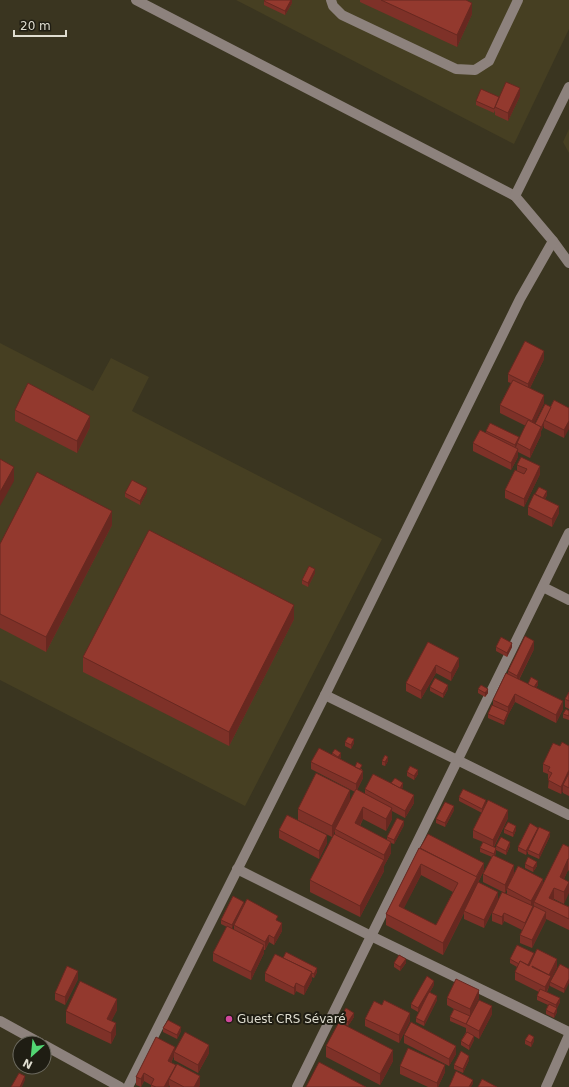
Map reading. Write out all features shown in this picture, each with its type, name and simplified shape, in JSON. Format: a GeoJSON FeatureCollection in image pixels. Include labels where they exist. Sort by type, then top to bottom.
{"type":"FeatureCollection","features":[{"type":"Feature","properties":{"kind":"street"},"geometry":{"type":"LineString","coordinates":[[136,0],[515,196],[553,240],[569,263]]}},
{"type":"Feature","properties":{"kind":"street"},"geometry":{"type":"LineString","coordinates":[[331,0],[333,6],[342,15],[456,69],[475,70],[489,61],[518,0]]}},
{"type":"Feature","properties":{"kind":"street"},"geometry":{"type":"LineString","coordinates":[[515,196],[569,87]]}},
{"type":"Feature","properties":{"kind":"street"},"geometry":{"type":"LineString","coordinates":[[128,1087],[325,695],[520,299],[553,240]]}},
{"type":"Feature","properties":{"kind":"street"},"geometry":{"type":"LineString","coordinates":[[296,1087],[569,533]]}},
{"type":"Feature","properties":{"kind":"street"},"geometry":{"type":"LineString","coordinates":[[542,587],[569,600]]}},
{"type":"Feature","properties":{"kind":"street"},"geometry":{"type":"LineString","coordinates":[[325,695],[569,815]]}},
{"type":"Feature","properties":{"kind":"street"},"geometry":{"type":"LineString","coordinates":[[237,869],[569,1032]]}},
{"type":"Feature","properties":{"kind":"street"},"geometry":{"type":"LineString","coordinates":[[0,1021],[25,1035]]}},
{"type":"Feature","properties":{"kind":"street"},"geometry":{"type":"LineString","coordinates":[[546,1087],[569,1035]]}},
{"type":"Feature","properties":{"kind":"street"},"geometry":{"type":"LineString","coordinates":[[52,1049],[120,1087]]}},
{"type":"Feature","properties":{"kind":"shaded area"},"geometry":{"type":"Polygon","coordinates":[[[236,0],[569,0],[569,29],[514,144],[236,0]]]}},
{"type":"Feature","properties":{"kind":"shaded area"},"geometry":{"type":"Polygon","coordinates":[[[569,129],[569,153],[563,142],[569,129]]]}},
{"type":"Feature","properties":{"kind":"shaded area"},"geometry":{"type":"Polygon","coordinates":[[[0,343],[93,391],[111,358],[149,377],[132,411],[382,539],[245,806],[0,680],[0,343]]]}},
{"type":"Feature","properties":{"kind":"building"},"geometry":{"type":"Polygon","coordinates":[[[291,0],[285,11],[264,1],[291,0]]]}},
{"type":"Feature","properties":{"kind":"building"},"geometry":{"type":"Polygon","coordinates":[[[381,0],[466,0],[472,3],[457,35],[381,0]]]}},
{"type":"Feature","properties":{"kind":"building"},"geometry":{"type":"Polygon","coordinates":[[[506,82],[520,88],[508,113],[495,107],[506,82]]]}},
{"type":"Feature","properties":{"kind":"building"},"geometry":{"type":"Polygon","coordinates":[[[481,89],[499,97],[494,109],[476,101],[481,89]]]}},
{"type":"Feature","properties":{"kind":"building"},"geometry":{"type":"Polygon","coordinates":[[[525,341],[544,351],[528,384],[508,374],[525,341]]]}},
{"type":"Feature","properties":{"kind":"building"},"geometry":{"type":"Polygon","coordinates":[[[513,380],[544,395],[532,421],[500,405],[513,380]]]}},
{"type":"Feature","properties":{"kind":"building"},"geometry":{"type":"Polygon","coordinates":[[[28,383],[90,416],[77,441],[15,410],[28,383]]]}},
{"type":"Feature","properties":{"kind":"building"},"geometry":{"type":"Polygon","coordinates":[[[554,400],[569,408],[569,421],[564,430],[544,420],[554,400]]]}},
{"type":"Feature","properties":{"kind":"building"},"geometry":{"type":"Polygon","coordinates":[[[545,404],[551,407],[541,428],[535,424],[545,404]]]}},
{"type":"Feature","properties":{"kind":"building"},"geometry":{"type":"Polygon","coordinates":[[[528,420],[541,427],[530,450],[517,443],[528,420]]]}},
{"type":"Feature","properties":{"kind":"building"},"geometry":{"type":"Polygon","coordinates":[[[490,423],[519,437],[515,445],[486,431],[490,423]]]}},
{"type":"Feature","properties":{"kind":"building"},"geometry":{"type":"Polygon","coordinates":[[[480,430],[518,449],[511,463],[473,443],[480,430]]]}},
{"type":"Feature","properties":{"kind":"building"},"geometry":{"type":"Polygon","coordinates":[[[521,457],[540,466],[524,499],[505,490],[515,470],[524,474],[527,469],[517,465],[521,457]]]}},
{"type":"Feature","properties":{"kind":"building"},"geometry":{"type":"Polygon","coordinates":[[[0,459],[14,467],[0,492],[0,459]]]}},
{"type":"Feature","properties":{"kind":"building"},"geometry":{"type":"Polygon","coordinates":[[[37,472],[112,511],[46,637],[0,614],[0,544],[37,472]]]}},
{"type":"Feature","properties":{"kind":"building"},"geometry":{"type":"Polygon","coordinates":[[[132,480],[147,488],[140,501],[125,493],[132,480]]]}},
{"type":"Feature","properties":{"kind":"building"},"geometry":{"type":"Polygon","coordinates":[[[539,487],[547,491],[543,498],[535,494],[539,487]]]}},
{"type":"Feature","properties":{"kind":"building"},"geometry":{"type":"Polygon","coordinates":[[[534,494],[559,506],[552,519],[528,507],[534,494]]]}},
{"type":"Feature","properties":{"kind":"building"},"geometry":{"type":"Polygon","coordinates":[[[149,530],[294,605],[229,732],[83,657],[149,530]]]}},
{"type":"Feature","properties":{"kind":"building"},"geometry":{"type":"Polygon","coordinates":[[[309,566],[315,569],[308,583],[302,580],[309,566]]]}},
{"type":"Feature","properties":{"kind":"building"},"geometry":{"type":"Polygon","coordinates":[[[525,636],[534,641],[517,676],[508,671],[525,636]]]}},
{"type":"Feature","properties":{"kind":"building"},"geometry":{"type":"Polygon","coordinates":[[[501,637],[512,643],[507,653],[496,647],[501,637]]]}},
{"type":"Feature","properties":{"kind":"building"},"geometry":{"type":"Polygon","coordinates":[[[428,642],[459,658],[451,673],[436,665],[421,691],[406,683],[428,642]]]}},
{"type":"Feature","properties":{"kind":"building"},"geometry":{"type":"Polygon","coordinates":[[[506,673],[563,701],[556,715],[515,694],[508,707],[493,700],[506,673]]]}},
{"type":"Feature","properties":{"kind":"building"},"geometry":{"type":"Polygon","coordinates":[[[531,677],[538,681],[534,687],[528,684],[531,677]]]}},
{"type":"Feature","properties":{"kind":"building"},"geometry":{"type":"Polygon","coordinates":[[[435,678],[448,685],[443,694],[430,687],[435,678]]]}},
{"type":"Feature","properties":{"kind":"building"},"geometry":{"type":"Polygon","coordinates":[[[481,685],[488,689],[485,693],[478,689],[481,685]]]}},
{"type":"Feature","properties":{"kind":"building"},"geometry":{"type":"Polygon","coordinates":[[[569,692],[569,701],[565,699],[569,692]]]}},
{"type":"Feature","properties":{"kind":"building"},"geometry":{"type":"Polygon","coordinates":[[[492,705],[508,712],[504,721],[488,714],[492,705]]]}},
{"type":"Feature","properties":{"kind":"building"},"geometry":{"type":"Polygon","coordinates":[[[566,709],[569,711],[569,716],[563,714],[566,709]]]}},
{"type":"Feature","properties":{"kind":"building"},"geometry":{"type":"Polygon","coordinates":[[[348,737],[354,739],[351,745],[345,742],[348,737]]]}},
{"type":"Feature","properties":{"kind":"building"},"geometry":{"type":"Polygon","coordinates":[[[562,742],[569,746],[569,770],[561,787],[548,780],[552,773],[548,771],[550,767],[543,764],[553,743],[560,746],[562,742]]]}},
{"type":"Feature","properties":{"kind":"building"},"geometry":{"type":"Polygon","coordinates":[[[319,748],[363,771],[356,784],[311,762],[319,748]]]}},
{"type":"Feature","properties":{"kind":"building"},"geometry":{"type":"Polygon","coordinates":[[[335,749],[341,753],[338,757],[332,753],[335,749]]]}},
{"type":"Feature","properties":{"kind":"building"},"geometry":{"type":"Polygon","coordinates":[[[385,755],[388,757],[385,762],[382,761],[385,755]]]}},
{"type":"Feature","properties":{"kind":"building"},"geometry":{"type":"Polygon","coordinates":[[[357,762],[362,765],[360,769],[355,767],[357,762]]]}},
{"type":"Feature","properties":{"kind":"building"},"geometry":{"type":"Polygon","coordinates":[[[410,766],[418,770],[414,776],[407,772],[410,766]]]}},
{"type":"Feature","properties":{"kind":"building"},"geometry":{"type":"Polygon","coordinates":[[[316,773],[350,790],[332,826],[298,809],[316,773]]]}},
{"type":"Feature","properties":{"kind":"building"},"geometry":{"type":"Polygon","coordinates":[[[569,773],[569,788],[563,785],[569,773]]]}},
{"type":"Feature","properties":{"kind":"building"},"geometry":{"type":"Polygon","coordinates":[[[373,774],[414,795],[405,811],[365,789],[373,774]]]}},
{"type":"Feature","properties":{"kind":"building"},"geometry":{"type":"Polygon","coordinates":[[[395,778],[403,783],[400,788],[391,783],[395,778]]]}},
{"type":"Feature","properties":{"kind":"building"},"geometry":{"type":"Polygon","coordinates":[[[356,789],[392,808],[386,819],[363,807],[355,823],[391,842],[384,855],[335,829],[356,789]]]}},
{"type":"Feature","properties":{"kind":"building"},"geometry":{"type":"Polygon","coordinates":[[[463,789],[486,800],[482,809],[459,797],[463,789]]]}},
{"type":"Feature","properties":{"kind":"building"},"geometry":{"type":"Polygon","coordinates":[[[488,800],[508,810],[493,840],[473,830],[488,800]]]}},
{"type":"Feature","properties":{"kind":"building"},"geometry":{"type":"Polygon","coordinates":[[[445,802],[454,806],[445,823],[436,819],[445,802]]]}},
{"type":"Feature","properties":{"kind":"building"},"geometry":{"type":"Polygon","coordinates":[[[287,815],[327,835],[319,851],[279,830],[287,815]]]}},
{"type":"Feature","properties":{"kind":"building"},"geometry":{"type":"Polygon","coordinates":[[[397,818],[404,821],[394,840],[387,837],[397,818]]]}},
{"type":"Feature","properties":{"kind":"building"},"geometry":{"type":"Polygon","coordinates":[[[508,822],[516,826],[513,833],[504,829],[508,822]]]}},
{"type":"Feature","properties":{"kind":"building"},"geometry":{"type":"Polygon","coordinates":[[[530,823],[538,828],[526,851],[518,847],[530,823]]]}},
{"type":"Feature","properties":{"kind":"building"},"geometry":{"type":"Polygon","coordinates":[[[539,827],[550,832],[539,855],[528,850],[539,827]]]}},
{"type":"Feature","properties":{"kind":"building"},"geometry":{"type":"Polygon","coordinates":[[[334,834],[384,860],[360,906],[310,880],[334,834]]]}},
{"type":"Feature","properties":{"kind":"building"},"geometry":{"type":"Polygon","coordinates":[[[428,834],[484,863],[476,877],[420,848],[428,834]]]}},
{"type":"Feature","properties":{"kind":"building"},"geometry":{"type":"Polygon","coordinates":[[[501,837],[510,842],[506,851],[496,846],[501,837]]]}},
{"type":"Feature","properties":{"kind":"building"},"geometry":{"type":"Polygon","coordinates":[[[483,842],[496,848],[494,854],[480,848],[483,842]]]}},
{"type":"Feature","properties":{"kind":"building"},"geometry":{"type":"Polygon","coordinates":[[[563,844],[569,847],[569,859],[560,877],[569,882],[564,892],[554,888],[549,898],[569,907],[569,919],[534,902],[563,844]]]}},
{"type":"Feature","properties":{"kind":"building"},"geometry":{"type":"Polygon","coordinates":[[[419,848],[477,877],[443,943],[386,914],[419,848]],[[421,864],[399,906],[436,925],[458,883],[421,864]]]}},
{"type":"Feature","properties":{"kind":"building"},"geometry":{"type":"Polygon","coordinates":[[[493,855],[514,865],[505,885],[483,874],[493,855]]]}},
{"type":"Feature","properties":{"kind":"building"},"geometry":{"type":"Polygon","coordinates":[[[528,857],[537,862],[533,868],[525,864],[528,857]]]}},
{"type":"Feature","properties":{"kind":"building"},"geometry":{"type":"Polygon","coordinates":[[[518,866],[543,879],[531,901],[507,888],[518,866]]]}},
{"type":"Feature","properties":{"kind":"building"},"geometry":{"type":"Polygon","coordinates":[[[478,882],[498,892],[484,920],[464,911],[478,882]]]}},
{"type":"Feature","properties":{"kind":"building"},"geometry":{"type":"Polygon","coordinates":[[[502,892],[533,906],[525,923],[504,913],[502,917],[492,913],[502,892]]]}},
{"type":"Feature","properties":{"kind":"building"},"geometry":{"type":"Polygon","coordinates":[[[233,896],[244,902],[232,925],[221,920],[233,896]]]}},
{"type":"Feature","properties":{"kind":"building"},"geometry":{"type":"Polygon","coordinates":[[[247,899],[278,916],[276,920],[282,923],[274,938],[269,935],[265,942],[234,925],[247,899]]]}},
{"type":"Feature","properties":{"kind":"building"},"geometry":{"type":"Polygon","coordinates":[[[534,906],[546,912],[532,940],[520,935],[534,906]]]}},
{"type":"Feature","properties":{"kind":"building"},"geometry":{"type":"Polygon","coordinates":[[[227,926],[264,945],[251,972],[213,953],[227,926]]]}},
{"type":"Feature","properties":{"kind":"building"},"geometry":{"type":"Polygon","coordinates":[[[517,945],[534,953],[528,965],[520,961],[519,964],[510,959],[517,945]]]}},
{"type":"Feature","properties":{"kind":"building"},"geometry":{"type":"Polygon","coordinates":[[[537,949],[557,959],[549,975],[532,966],[532,967],[551,976],[545,987],[515,972],[520,961],[529,966],[537,949]]]}},
{"type":"Feature","properties":{"kind":"building"},"geometry":{"type":"Polygon","coordinates":[[[286,952],[317,968],[314,974],[283,958],[286,952]]]}},
{"type":"Feature","properties":{"kind":"building"},"geometry":{"type":"Polygon","coordinates":[[[275,954],[312,972],[304,987],[296,983],[294,988],[265,973],[275,954]]]}},
{"type":"Feature","properties":{"kind":"building"},"geometry":{"type":"Polygon","coordinates":[[[399,955],[406,959],[400,967],[394,963],[399,955]]]}},
{"type":"Feature","properties":{"kind":"building"},"geometry":{"type":"Polygon","coordinates":[[[560,964],[569,969],[569,979],[564,989],[550,982],[560,964]]]}},
{"type":"Feature","properties":{"kind":"building"},"geometry":{"type":"Polygon","coordinates":[[[67,966],[78,971],[65,997],[55,993],[67,966]]]}},
{"type":"Feature","properties":{"kind":"building"},"geometry":{"type":"Polygon","coordinates":[[[427,976],[434,981],[418,1008],[411,1004],[427,976]]]}},
{"type":"Feature","properties":{"kind":"building"},"geometry":{"type":"Polygon","coordinates":[[[456,979],[479,990],[470,1009],[447,998],[456,979]]]}},
{"type":"Feature","properties":{"kind":"building"},"geometry":{"type":"Polygon","coordinates":[[[80,981],[117,999],[107,1019],[116,1023],[111,1033],[66,1011],[80,981]]]}},
{"type":"Feature","properties":{"kind":"building"},"geometry":{"type":"Polygon","coordinates":[[[540,989],[560,998],[556,1005],[537,996],[540,989]]]}},
{"type":"Feature","properties":{"kind":"building"},"geometry":{"type":"Polygon","coordinates":[[[429,992],[437,996],[424,1022],[416,1018],[429,992]]]}},
{"type":"Feature","properties":{"kind":"building"},"geometry":{"type":"Polygon","coordinates":[[[384,1000],[410,1013],[399,1035],[365,1019],[374,1001],[382,1005],[384,1000]]]}},
{"type":"Feature","properties":{"kind":"building"},"geometry":{"type":"Polygon","coordinates":[[[479,1000],[492,1006],[479,1031],[466,1024],[479,1000]]]}},
{"type":"Feature","properties":{"kind":"building"},"geometry":{"type":"Polygon","coordinates":[[[549,1004],[557,1008],[554,1014],[546,1010],[549,1004]]]}},
{"type":"Feature","properties":{"kind":"building"},"geometry":{"type":"Polygon","coordinates":[[[346,1008],[354,1013],[348,1022],[341,1016],[346,1008]]]}},
{"type":"Feature","properties":{"kind":"building"},"geometry":{"type":"Polygon","coordinates":[[[454,1009],[470,1016],[466,1024],[450,1017],[454,1009]]]}},
{"type":"Feature","properties":{"kind":"building"},"geometry":{"type":"Polygon","coordinates":[[[168,1020],[181,1027],[177,1035],[163,1028],[168,1020]]]}},
{"type":"Feature","properties":{"kind":"building"},"geometry":{"type":"Polygon","coordinates":[[[339,1022],[393,1050],[380,1074],[326,1046],[339,1022]]]}},
{"type":"Feature","properties":{"kind":"building"},"geometry":{"type":"Polygon","coordinates":[[[411,1022],[456,1046],[449,1059],[404,1035],[411,1022]]]}},
{"type":"Feature","properties":{"kind":"building"},"geometry":{"type":"Polygon","coordinates":[[[185,1032],[209,1045],[198,1065],[174,1052],[185,1032]]]}},
{"type":"Feature","properties":{"kind":"building"},"geometry":{"type":"Polygon","coordinates":[[[467,1032],[474,1036],[469,1046],[461,1041],[467,1032]]]}},
{"type":"Feature","properties":{"kind":"building"},"geometry":{"type":"Polygon","coordinates":[[[529,1034],[534,1037],[531,1043],[525,1040],[529,1034]]]}},
{"type":"Feature","properties":{"kind":"building"},"geometry":{"type":"Polygon","coordinates":[[[156,1037],[175,1047],[168,1061],[176,1065],[164,1087],[156,1087],[151,1085],[154,1079],[144,1073],[141,1079],[136,1077],[156,1037]]]}},
{"type":"Feature","properties":{"kind":"building"},"geometry":{"type":"Polygon","coordinates":[[[408,1048],[445,1065],[437,1083],[400,1066],[408,1048]]]}},
{"type":"Feature","properties":{"kind":"building"},"geometry":{"type":"Polygon","coordinates":[[[461,1051],[469,1056],[463,1069],[454,1065],[461,1051]]]}},
{"type":"Feature","properties":{"kind":"building"},"geometry":{"type":"Polygon","coordinates":[[[319,1062],[366,1087],[306,1087],[319,1062]]]}},
{"type":"Feature","properties":{"kind":"building"},"geometry":{"type":"Polygon","coordinates":[[[177,1064],[200,1076],[194,1087],[184,1087],[169,1079],[177,1064]]]}},
{"type":"Feature","properties":{"kind":"building"},"geometry":{"type":"Polygon","coordinates":[[[456,1071],[473,1080],[469,1087],[449,1087],[456,1071]]]}},
{"type":"Feature","properties":{"kind":"building"},"geometry":{"type":"Polygon","coordinates":[[[18,1075],[25,1076],[20,1087],[11,1087],[18,1075]]]}},
{"type":"Feature","properties":{"kind":"building"},"geometry":{"type":"Polygon","coordinates":[[[482,1079],[497,1087],[478,1087],[482,1079]]]}},
{"type":"Feature","properties":{"kind":"place","name":"Guest CRS Sévaré"},"geometry":{"type":"Point","coordinates":[229,1019]}}]}
